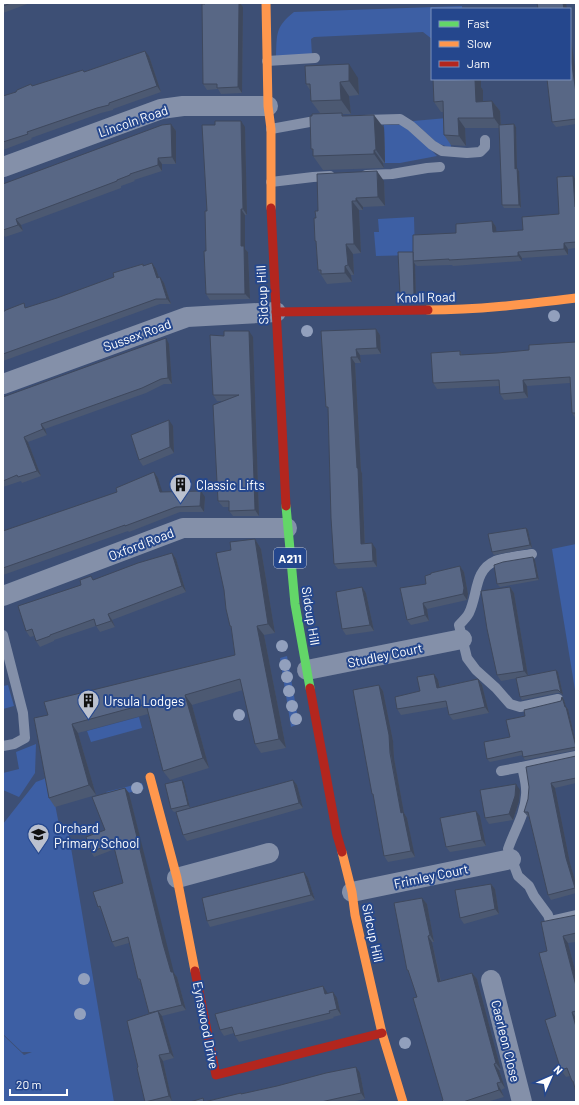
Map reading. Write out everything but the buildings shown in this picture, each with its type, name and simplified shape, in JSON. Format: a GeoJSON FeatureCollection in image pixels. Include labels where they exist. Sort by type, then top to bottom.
{"type":"FeatureCollection","features":[{"type":"Feature","properties":{"kind":"main road","name":"Sidcup Hill"},"geometry":{"type":"LineString","coordinates":[[266,3],[268,106],[271,129],[271,182],[286,528],[295,604],[337,834],[352,892],[355,915],[382,1033],[403,1102]]}},
{"type":"Feature","properties":{"kind":"main road","name":"Knoll Road"},"geometry":{"type":"LineString","coordinates":[[276,312],[452,310],[576,298]]}},
{"type":"Feature","properties":{"kind":"main road","name":"Eynswood Drive"},"geometry":{"type":"LineString","coordinates":[[150,777],[177,878],[216,1075],[382,1033]]}},
{"type":"Feature","properties":{"kind":"street","name":"Lincoln Road"},"geometry":{"type":"LineString","coordinates":[[3,167],[161,109],[183,106],[268,106]]}},
{"type":"Feature","properties":{"kind":"street","name":"Sussex Road"},"geometry":{"type":"LineString","coordinates":[[3,384],[187,317],[276,312]]}},
{"type":"Feature","properties":{"kind":"street","name":"Oxford Road"},"geometry":{"type":"LineString","coordinates":[[3,596],[183,528],[286,528]]}},
{"type":"Feature","properties":{"kind":"street","name":"Studley Court"},"geometry":{"type":"LineString","coordinates":[[307,670],[462,639]]}},
{"type":"Feature","properties":{"kind":"street"},"geometry":{"type":"LineString","coordinates":[[177,878],[268,853]]}},
{"type":"Feature","properties":{"kind":"street","name":"Frimley Court"},"geometry":{"type":"LineString","coordinates":[[352,892],[511,859]]}},
{"type":"Feature","properties":{"kind":"street","name":"Caerleon Close"},"geometry":{"type":"LineString","coordinates":[[491,980],[522,1102]]}},
{"type":"Feature","properties":{"kind":"lane"},"geometry":{"type":"LineString","coordinates":[[267,61],[315,58]]}},
{"type":"Feature","properties":{"kind":"lane"},"geometry":{"type":"LineString","coordinates":[[354,120],[400,119],[412,126],[432,145],[442,151],[466,153],[480,152],[485,147],[485,140]]}},
{"type":"Feature","properties":{"kind":"lane"},"geometry":{"type":"LineString","coordinates":[[271,129],[315,121],[331,121]]}},
{"type":"Feature","properties":{"kind":"lane"},"geometry":{"type":"LineString","coordinates":[[352,176],[392,174],[440,167]]}},
{"type":"Feature","properties":{"kind":"lane"},"geometry":{"type":"LineString","coordinates":[[271,182],[336,176]]}},
{"type":"Feature","properties":{"kind":"lane"},"geometry":{"type":"LineString","coordinates":[[532,554],[496,561],[486,566],[479,577],[476,595],[469,614],[459,625],[467,658],[476,670],[496,688],[510,704],[520,707],[558,699]]}},
{"type":"Feature","properties":{"kind":"lane"},"geometry":{"type":"LineString","coordinates":[[3,635],[24,713],[24,738],[14,744],[3,746]]}},
{"type":"Feature","properties":{"kind":"lane"},"geometry":{"type":"LineString","coordinates":[[501,771],[576,756]]}},
{"type":"Feature","properties":{"kind":"lane"},"geometry":{"type":"LineString","coordinates":[[522,767],[526,795],[522,814],[508,849],[511,859],[518,876],[529,886],[534,896],[548,915],[550,921],[576,915]]}},
{"type":"Feature","properties":{"kind":"shaded area"},"geometry":{"type":"Polygon","coordinates":[[[462,6],[462,8],[431,8],[431,38],[423,32],[314,37],[311,39],[312,55],[276,57],[277,37],[280,27],[283,22],[294,12],[462,6]]]}},
{"type":"Feature","properties":{"kind":"shaded area"},"geometry":{"type":"Polygon","coordinates":[[[447,118],[450,128],[451,148],[437,143],[413,121],[447,118]]]}},
{"type":"Feature","properties":{"kind":"shaded area"},"geometry":{"type":"Polygon","coordinates":[[[384,125],[402,125],[412,130],[437,156],[400,163],[385,163],[384,125]]]}},
{"type":"Feature","properties":{"kind":"shaded area"},"geometry":{"type":"Polygon","coordinates":[[[414,217],[415,255],[376,256],[374,232],[379,232],[378,219],[414,217]]]}},
{"type":"Feature","properties":{"kind":"shaded area"},"geometry":{"type":"Polygon","coordinates":[[[576,544],[576,696],[552,549],[576,544]]]}},
{"type":"Feature","properties":{"kind":"shaded area"},"geometry":{"type":"Polygon","coordinates":[[[287,656],[299,724],[291,727],[280,658],[287,656]]]}},
{"type":"Feature","properties":{"kind":"shaded area"},"geometry":{"type":"Polygon","coordinates":[[[8,685],[14,706],[3,709],[3,686],[8,685]]]}},
{"type":"Feature","properties":{"kind":"shaded area"},"geometry":{"type":"Polygon","coordinates":[[[139,717],[142,728],[91,742],[87,731],[139,717]]]}},
{"type":"Feature","properties":{"kind":"shaded area"},"geometry":{"type":"Polygon","coordinates":[[[36,744],[35,773],[19,797],[3,790],[3,773],[19,769],[16,752],[36,744]]]}},
{"type":"Feature","properties":{"kind":"shaded area","name":"Orchard Primary School"},"geometry":{"type":"Polygon","coordinates":[[[49,773],[59,825],[67,824],[114,1102],[3,1102],[3,1035],[24,1055],[32,1052],[22,1052],[3,1034],[3,824],[36,782],[44,779],[49,773]]]}},
{"type":"Feature","properties":{"kind":"shaded area"},"geometry":{"type":"Polygon","coordinates":[[[142,783],[144,789],[111,797],[106,792],[142,783]]]}},
{"type":"Feature","properties":{"kind":"traffic: fast"},"geometry":{"type":"LineString","coordinates":[[286,506],[295,604],[310,688]]}},
{"type":"Feature","properties":{"kind":"traffic: slow"},"geometry":{"type":"LineString","coordinates":[[266,3],[268,106],[271,129],[271,208]]}},
{"type":"Feature","properties":{"kind":"traffic: slow"},"geometry":{"type":"LineString","coordinates":[[428,310],[483,308],[576,298]]}},
{"type":"Feature","properties":{"kind":"traffic: slow"},"geometry":{"type":"LineString","coordinates":[[150,777],[177,878],[195,971]]}},
{"type":"Feature","properties":{"kind":"traffic: slow"},"geometry":{"type":"LineString","coordinates":[[342,852],[382,1033],[403,1102]]}},
{"type":"Feature","properties":{"kind":"traffic: jam"},"geometry":{"type":"LineString","coordinates":[[271,208],[286,506]]}},
{"type":"Feature","properties":{"kind":"traffic: jam"},"geometry":{"type":"LineString","coordinates":[[276,312],[428,310]]}},
{"type":"Feature","properties":{"kind":"traffic: jam"},"geometry":{"type":"LineString","coordinates":[[310,688],[337,835],[342,852]]}},
{"type":"Feature","properties":{"kind":"traffic: jam"},"geometry":{"type":"LineString","coordinates":[[195,971],[216,1075],[382,1033]]}},
{"type":"Feature","properties":{"kind":"place","name":"Classic Lifts"},"geometry":{"type":"Point","coordinates":[180,504]}},
{"type":"Feature","properties":{"kind":"place","name":"Ursula Lodges"},"geometry":{"type":"Point","coordinates":[88,720]}},
{"type":"Feature","properties":{"kind":"place","name":"Orchard Primary School"},"geometry":{"type":"Point","coordinates":[38,854]}}]}
